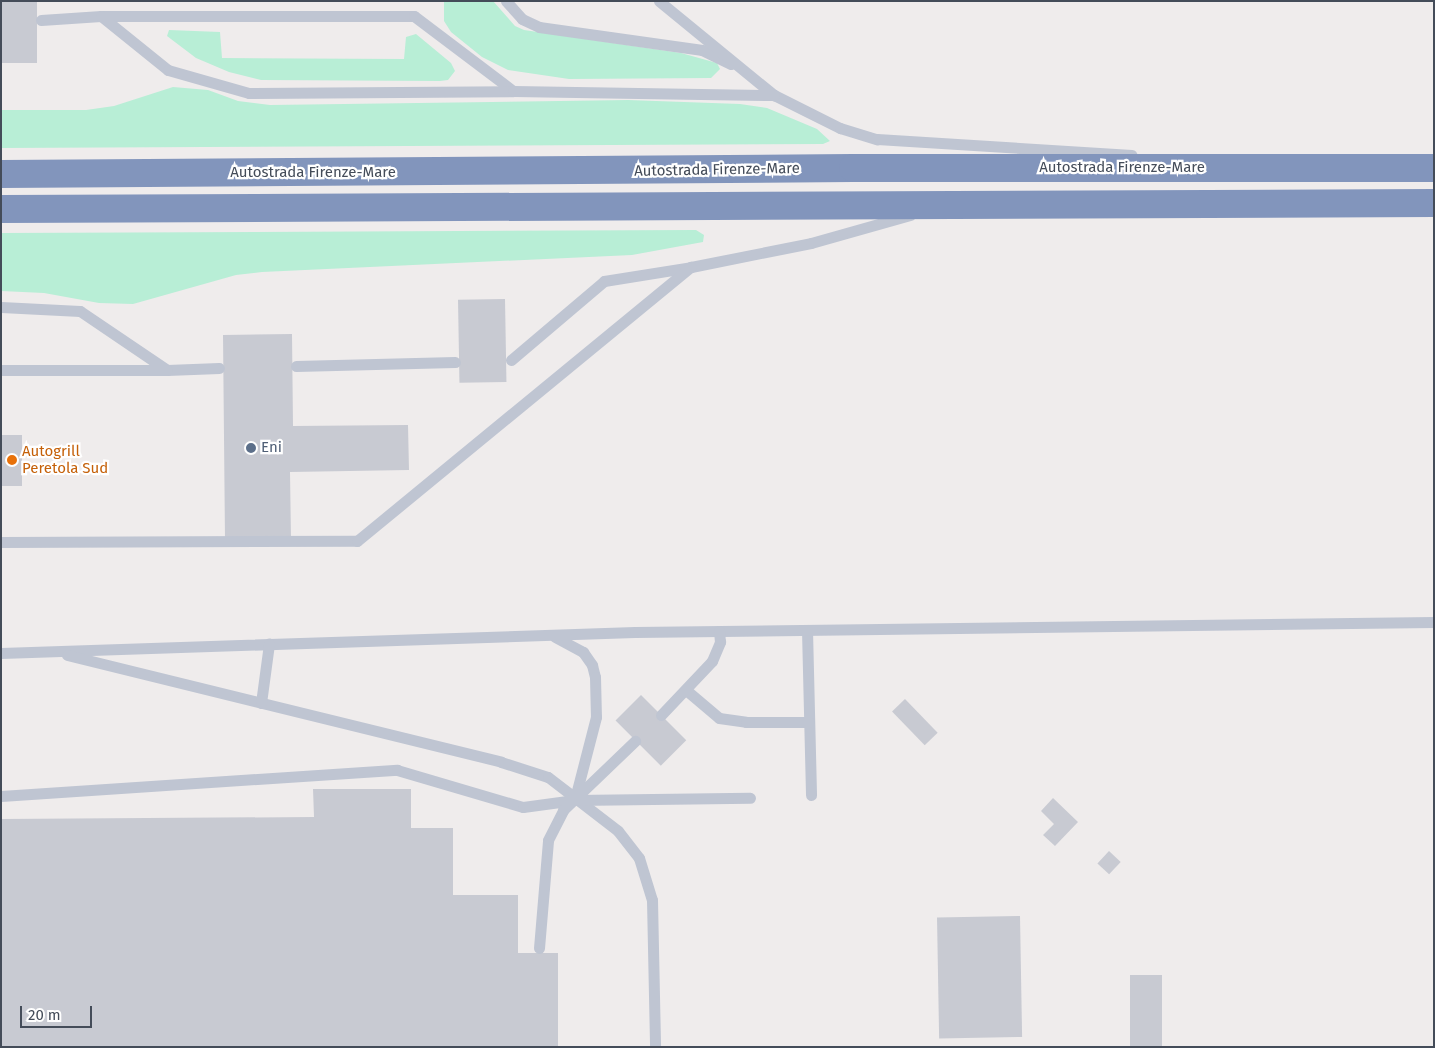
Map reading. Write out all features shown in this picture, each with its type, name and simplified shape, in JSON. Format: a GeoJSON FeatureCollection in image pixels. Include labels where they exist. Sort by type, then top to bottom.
{"type":"FeatureCollection","features":[{"type":"Feature","properties":{"kind":"highway","name":"Autostrada Firenze-Mare"},"geometry":{"type":"LineString","coordinates":[[1,174],[853,168],[1434,168]]}},
{"type":"Feature","properties":{"kind":"highway"},"geometry":{"type":"LineString","coordinates":[[1,209],[1434,203]]}},
{"type":"Feature","properties":{"kind":"lane"},"geometry":{"type":"LineString","coordinates":[[506,1],[522,19],[539,28],[702,50],[751,73]]}},
{"type":"Feature","properties":{"kind":"lane"},"geometry":{"type":"LineString","coordinates":[[659,1],[751,73],[774,95],[840,128],[877,139],[1087,152],[1284,169]]}},
{"type":"Feature","properties":{"kind":"lane"},"geometry":{"type":"LineString","coordinates":[[101,16],[168,70],[249,93],[513,91],[774,95]]}},
{"type":"Feature","properties":{"kind":"lane"},"geometry":{"type":"LineString","coordinates":[[41,20],[101,16],[414,16],[513,91]]}},
{"type":"Feature","properties":{"kind":"lane"},"geometry":{"type":"LineString","coordinates":[[511,360],[604,281],[691,268],[811,243],[953,204]]}},
{"type":"Feature","properties":{"kind":"lane"},"geometry":{"type":"LineString","coordinates":[[1,542],[357,541],[691,268]]}},
{"type":"Feature","properties":{"kind":"lane"},"geometry":{"type":"LineString","coordinates":[[1,307],[80,310],[167,370]]}},
{"type":"Feature","properties":{"kind":"lane"},"geometry":{"type":"LineString","coordinates":[[296,366],[455,362]]}},
{"type":"Feature","properties":{"kind":"lane"},"geometry":{"type":"LineString","coordinates":[[1,370],[167,370],[219,368]]}},
{"type":"Feature","properties":{"kind":"lane"},"geometry":{"type":"LineString","coordinates":[[1,653],[536,635],[719,631],[1434,622]]}},
{"type":"Feature","properties":{"kind":"lane"},"geometry":{"type":"LineString","coordinates":[[807,630],[811,795]]}},
{"type":"Feature","properties":{"kind":"lane"},"geometry":{"type":"LineString","coordinates":[[661,716],[686,690],[718,651],[719,631]]}},
{"type":"Feature","properties":{"kind":"lane"},"geometry":{"type":"LineString","coordinates":[[536,635],[569,642],[583,652],[592,665],[596,716],[575,800]]}},
{"type":"Feature","properties":{"kind":"lane"},"geometry":{"type":"LineString","coordinates":[[261,703],[269,644]]}},
{"type":"Feature","properties":{"kind":"lane"},"geometry":{"type":"LineString","coordinates":[[52,651],[529,770],[548,777],[630,844],[650,886],[655,1047]]}},
{"type":"Feature","properties":{"kind":"lane"},"geometry":{"type":"LineString","coordinates":[[686,690],[719,718],[746,722],[809,722]]}},
{"type":"Feature","properties":{"kind":"lane"},"geometry":{"type":"LineString","coordinates":[[539,948],[548,840],[564,810],[635,741]]}},
{"type":"Feature","properties":{"kind":"lane"},"geometry":{"type":"LineString","coordinates":[[1,796],[397,770],[523,807],[575,800],[750,798]]}},
{"type":"Feature","properties":{"kind":"green space"},"geometry":{"type":"Polygon","coordinates":[[[444,1],[493,1],[515,26],[524,30],[681,53],[717,63],[720,69],[711,78],[569,79],[508,70],[482,57],[451,32],[444,21],[444,1]]]}},
{"type":"Feature","properties":{"kind":"green space"},"geometry":{"type":"Polygon","coordinates":[[[169,30],[220,32],[222,58],[404,59],[406,37],[416,34],[451,63],[455,71],[448,80],[440,81],[261,80],[229,72],[196,58],[167,36],[169,30]]]}},
{"type":"Feature","properties":{"kind":"green space"},"geometry":{"type":"Polygon","coordinates":[[[173,87],[208,90],[238,101],[270,105],[628,100],[740,104],[767,108],[817,129],[830,141],[823,144],[1,148],[1,110],[86,110],[114,106],[173,87]]]}},
{"type":"Feature","properties":{"kind":"green space"},"geometry":{"type":"Polygon","coordinates":[[[696,230],[704,235],[703,242],[632,255],[262,272],[236,275],[133,304],[99,303],[44,293],[1,291],[1,233],[696,230]]]}},
{"type":"Feature","properties":{"kind":"building"},"geometry":{"type":"Polygon","coordinates":[[[1,1],[37,1],[37,63],[1,63],[1,1]]]}},
{"type":"Feature","properties":{"kind":"building"},"geometry":{"type":"Polygon","coordinates":[[[505,299],[506,382],[459,383],[458,300],[505,299]]]}},
{"type":"Feature","properties":{"kind":"building"},"geometry":{"type":"Polygon","coordinates":[[[292,334],[293,426],[408,425],[409,470],[290,472],[291,539],[225,540],[223,335],[292,334]]]}},
{"type":"Feature","properties":{"kind":"building","name":"Autogrill Peretola Sud"},"geometry":{"type":"Polygon","coordinates":[[[1,435],[22,435],[22,486],[1,486],[1,435]]]}},
{"type":"Feature","properties":{"kind":"building"},"geometry":{"type":"Polygon","coordinates":[[[641,695],[686,740],[661,766],[616,720],[641,695]]]}},
{"type":"Feature","properties":{"kind":"building"},"geometry":{"type":"Polygon","coordinates":[[[905,699],[938,733],[925,745],[892,712],[905,699]]]}},
{"type":"Feature","properties":{"kind":"building"},"geometry":{"type":"Polygon","coordinates":[[[313,789],[411,789],[411,828],[453,828],[453,895],[518,895],[518,953],[558,953],[558,1047],[1,1047],[1,819],[314,817],[313,789]]]}},
{"type":"Feature","properties":{"kind":"building"},"geometry":{"type":"Polygon","coordinates":[[[1053,798],[1078,822],[1055,846],[1043,835],[1054,824],[1041,811],[1053,798]]]}},
{"type":"Feature","properties":{"kind":"building"},"geometry":{"type":"Polygon","coordinates":[[[1109,851],[1121,862],[1109,874],[1097,863],[1109,851]]]}},
{"type":"Feature","properties":{"kind":"building"},"geometry":{"type":"Polygon","coordinates":[[[1020,916],[1022,1037],[939,1038],[937,917],[1020,916]]]}},
{"type":"Feature","properties":{"kind":"building"},"geometry":{"type":"Polygon","coordinates":[[[1130,975],[1162,975],[1162,1047],[1130,1047],[1130,975]]]}},
{"type":"Feature","properties":{"kind":"place","name":"Eni"},"geometry":{"type":"Point","coordinates":[251,448]}},
{"type":"Feature","properties":{"kind":"place","name":"Autogrill Peretola Sud"},"geometry":{"type":"Point","coordinates":[12,460]}}]}
